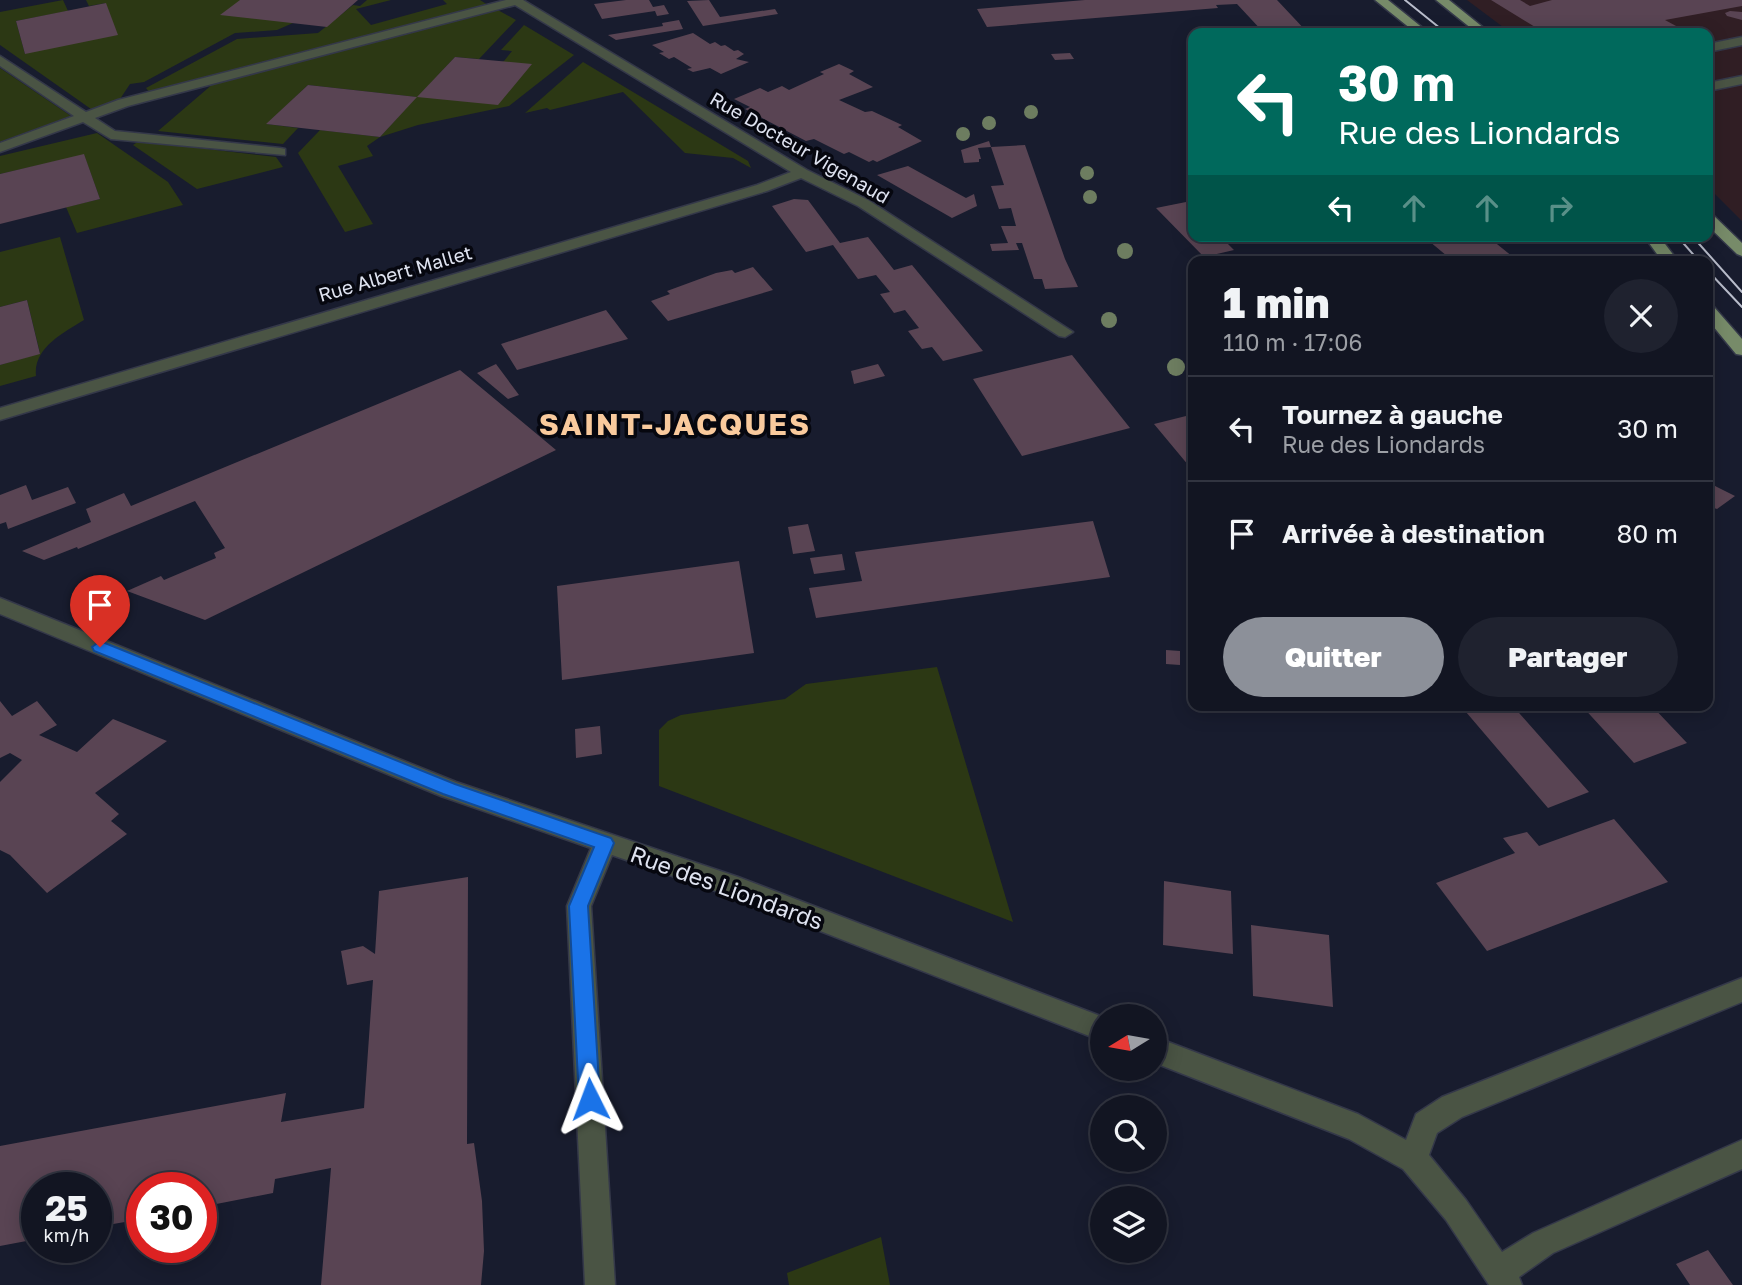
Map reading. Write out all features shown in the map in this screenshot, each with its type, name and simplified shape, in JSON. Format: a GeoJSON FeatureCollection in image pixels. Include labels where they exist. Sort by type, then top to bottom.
{"type":"FeatureCollection","features":[{"type":"Feature","properties":{"kind":"main road"},"geometry":{"type":"LineString","coordinates":[[1381,0],[1417,28]]}},
{"type":"Feature","properties":{"kind":"main road"},"geometry":{"type":"LineString","coordinates":[[1442,0],[1478,28]]}},
{"type":"Feature","properties":{"kind":"main road"},"geometry":{"type":"LineString","coordinates":[[1713,223],[1742,251]]}},
{"type":"Feature","properties":{"kind":"main road"},"geometry":{"type":"LineString","coordinates":[[1656,242],[1666,256]]}},
{"type":"Feature","properties":{"kind":"main road"},"geometry":{"type":"LineString","coordinates":[[1713,315],[1739,344]]}},
{"type":"Feature","properties":{"kind":"street"},"geometry":{"type":"LineString","coordinates":[[0,148],[123,103],[515,0]]}},
{"type":"Feature","properties":{"kind":"street","name":"Rue Docteur Vigenaud"},"geometry":{"type":"LineString","coordinates":[[515,0],[802,173],[863,203],[1065,331]]}},
{"type":"Feature","properties":{"kind":"street"},"geometry":{"type":"LineString","coordinates":[[1713,47],[1742,41]]}},
{"type":"Feature","properties":{"kind":"street"},"geometry":{"type":"LineString","coordinates":[[0,60],[111,135],[280,152]]}},
{"type":"Feature","properties":{"kind":"street"},"geometry":{"type":"LineString","coordinates":[[1713,84],[1742,80]]}},
{"type":"Feature","properties":{"kind":"street","name":"Rue Albert Mallet"},"geometry":{"type":"LineString","coordinates":[[0,414],[762,188],[802,173]]}},
{"type":"Feature","properties":{"kind":"street","name":"Rue des Liondards"},"geometry":{"type":"LineString","coordinates":[[0,606],[449,789],[738,888],[1090,1024]]}},
{"type":"Feature","properties":{"kind":"street"},"geometry":{"type":"LineString","coordinates":[[600,1285],[579,906],[605,843]]}},
{"type":"Feature","properties":{"kind":"street"},"geometry":{"type":"LineString","coordinates":[[1413,1158],[1426,1124],[1452,1107],[1742,990]]}},
{"type":"Feature","properties":{"kind":"street"},"geometry":{"type":"LineString","coordinates":[[1167,1054],[1358,1128],[1413,1158],[1456,1210],[1503,1279],[1543,1243],[1742,1154]]}},
{"type":"Feature","properties":{"kind":"shaded area"},"geometry":{"type":"Polygon","coordinates":[[[1467,0],[1742,0],[1742,221],[1713,192],[1713,28],[1504,28],[1467,0]]]}},
{"type":"Feature","properties":{"kind":"green space"},"geometry":{"type":"Polygon","coordinates":[[[63,0],[68,11],[16,21],[25,54],[106,3],[89,6],[86,0],[240,0],[293,23],[277,30],[235,33],[144,82],[130,84],[116,105],[91,109],[0,45],[0,12],[63,0]]]}},
{"type":"Feature","properties":{"kind":"green space"},"geometry":{"type":"Polygon","coordinates":[[[367,0],[391,0],[356,9],[371,25],[447,4],[443,0],[480,0],[488,5],[150,93],[146,88],[237,39],[318,33],[353,5],[360,6],[367,0]]]}},
{"type":"Feature","properties":{"kind":"green space"},"geometry":{"type":"Polygon","coordinates":[[[496,9],[516,20],[479,59],[455,57],[418,97],[504,61],[512,51],[501,50],[524,25],[574,55],[509,106],[418,125],[380,137],[416,97],[308,85],[267,124],[298,128],[283,144],[158,131],[214,83],[496,9]]]}},
{"type":"Feature","properties":{"kind":"green space"},"geometry":{"type":"Polygon","coordinates":[[[583,62],[748,161],[751,168],[733,158],[685,153],[623,92],[550,110],[547,108],[525,113],[583,62]]]}},
{"type":"Feature","properties":{"kind":"green space"},"geometry":{"type":"Polygon","coordinates":[[[0,68],[71,116],[0,142],[0,68]]]}},
{"type":"Feature","properties":{"kind":"green space"},"geometry":{"type":"Polygon","coordinates":[[[320,130],[380,137],[367,146],[373,156],[338,166],[373,224],[345,232],[298,153],[320,130]]]}},
{"type":"Feature","properties":{"kind":"green space"},"geometry":{"type":"Polygon","coordinates":[[[97,133],[168,182],[183,205],[77,233],[66,207],[100,199],[84,155],[0,174],[0,156],[97,133]]]}},
{"type":"Feature","properties":{"kind":"green space"},"geometry":{"type":"Polygon","coordinates":[[[139,141],[276,157],[283,167],[197,189],[133,145],[139,141]]]}},
{"type":"Feature","properties":{"kind":"green space"},"geometry":{"type":"Polygon","coordinates":[[[60,237],[84,320],[44,349],[36,366],[36,376],[0,386],[0,365],[40,353],[27,300],[0,307],[0,252],[60,237]]]}},
{"type":"Feature","properties":{"kind":"green space"},"geometry":{"type":"Polygon","coordinates":[[[937,667],[1013,922],[659,786],[659,730],[668,721],[681,715],[785,699],[806,684],[937,667]]]}},
{"type":"Feature","properties":{"kind":"green space"},"geometry":{"type":"Polygon","coordinates":[[[881,1237],[890,1285],[789,1285],[787,1273],[881,1237]]]}},
{"type":"Feature","properties":{"kind":"building"},"geometry":{"type":"Polygon","coordinates":[[[240,0],[358,0],[327,27],[220,15],[240,0]]]}},
{"type":"Feature","properties":{"kind":"building"},"geometry":{"type":"Polygon","coordinates":[[[649,0],[653,7],[664,5],[669,14],[657,16],[655,11],[602,19],[594,4],[649,0]]]}},
{"type":"Feature","properties":{"kind":"building"},"geometry":{"type":"Polygon","coordinates":[[[709,0],[720,17],[775,9],[778,14],[703,26],[687,1],[709,0]]]}},
{"type":"Feature","properties":{"kind":"building"},"geometry":{"type":"Polygon","coordinates":[[[1085,0],[1277,0],[1303,28],[1259,28],[1237,4],[1216,5],[1218,8],[987,27],[977,9],[1085,0]]]}},
{"type":"Feature","properties":{"kind":"building"},"geometry":{"type":"Polygon","coordinates":[[[1491,0],[1520,0],[1530,6],[1552,0],[1742,0],[1742,6],[1665,20],[1680,28],[1537,28],[1491,0]]]}},
{"type":"Feature","properties":{"kind":"building"},"geometry":{"type":"Polygon","coordinates":[[[106,3],[118,35],[25,54],[16,21],[106,3]]]}},
{"type":"Feature","properties":{"kind":"building"},"geometry":{"type":"Polygon","coordinates":[[[1742,12],[1742,20],[1727,16],[1725,13],[1742,12]]]}},
{"type":"Feature","properties":{"kind":"building"},"geometry":{"type":"Polygon","coordinates":[[[679,20],[683,29],[616,40],[608,35],[663,26],[662,23],[679,20]]]}},
{"type":"Feature","properties":{"kind":"building"},"geometry":{"type":"Polygon","coordinates":[[[693,33],[710,44],[715,42],[734,51],[738,50],[744,54],[736,59],[749,62],[721,74],[710,68],[693,72],[687,69],[692,68],[674,57],[669,59],[659,53],[664,52],[652,45],[693,33]]]}},
{"type":"Feature","properties":{"kind":"building"},"geometry":{"type":"Polygon","coordinates":[[[1070,53],[1074,59],[1055,60],[1051,54],[1070,53]]]}},
{"type":"Feature","properties":{"kind":"building"},"geometry":{"type":"Polygon","coordinates":[[[455,57],[532,64],[498,105],[417,97],[455,57]]]}},
{"type":"Feature","properties":{"kind":"building"},"geometry":{"type":"Polygon","coordinates":[[[839,64],[854,71],[849,74],[873,87],[839,100],[902,125],[898,127],[922,141],[877,162],[869,162],[849,152],[844,154],[814,139],[806,141],[745,109],[750,107],[734,99],[760,88],[768,92],[782,86],[789,90],[839,64]]]}},
{"type":"Feature","properties":{"kind":"building"},"geometry":{"type":"Polygon","coordinates":[[[308,85],[417,97],[380,137],[266,124],[308,85]]]}},
{"type":"Feature","properties":{"kind":"building"},"geometry":{"type":"Polygon","coordinates":[[[989,141],[991,147],[978,148],[981,159],[979,162],[964,163],[961,150],[989,141]]]}},
{"type":"Feature","properties":{"kind":"building"},"geometry":{"type":"Polygon","coordinates":[[[1025,145],[1065,259],[1078,287],[1045,289],[1042,279],[1034,279],[1022,243],[1016,243],[1019,250],[992,251],[990,244],[1008,243],[1001,226],[1016,226],[1011,208],[999,209],[991,186],[1004,185],[991,147],[1025,145]]]}},
{"type":"Feature","properties":{"kind":"building"},"geometry":{"type":"Polygon","coordinates":[[[84,154],[100,199],[0,224],[0,174],[84,154]]]}},
{"type":"Feature","properties":{"kind":"building"},"geometry":{"type":"Polygon","coordinates":[[[908,166],[966,198],[974,194],[977,206],[952,218],[877,175],[908,166]]]}},
{"type":"Feature","properties":{"kind":"building"},"geometry":{"type":"Polygon","coordinates":[[[794,199],[808,200],[840,243],[868,237],[894,270],[912,265],[983,351],[943,361],[932,347],[922,349],[908,331],[919,328],[905,310],[894,313],[880,294],[890,292],[876,275],[858,279],[833,245],[806,252],[772,206],[794,199]]]}},
{"type":"Feature","properties":{"kind":"building"},"geometry":{"type":"Polygon","coordinates":[[[1188,204],[1188,241],[1156,208],[1188,204]]]}},
{"type":"Feature","properties":{"kind":"building"},"geometry":{"type":"Polygon","coordinates":[[[1189,242],[1226,242],[1234,250],[1208,256],[1203,256],[1189,242]]]}},
{"type":"Feature","properties":{"kind":"building"},"geometry":{"type":"Polygon","coordinates":[[[1430,242],[1494,242],[1512,256],[1447,256],[1430,242]]]}},
{"type":"Feature","properties":{"kind":"building"},"geometry":{"type":"Polygon","coordinates":[[[753,267],[773,290],[668,321],[651,301],[670,294],[667,291],[716,273],[732,270],[735,273],[753,267]]]}},
{"type":"Feature","properties":{"kind":"building"},"geometry":{"type":"Polygon","coordinates":[[[27,300],[40,354],[0,365],[0,307],[27,300]]]}},
{"type":"Feature","properties":{"kind":"building"},"geometry":{"type":"Polygon","coordinates":[[[606,310],[628,339],[517,370],[501,344],[606,310]]]}},
{"type":"Feature","properties":{"kind":"building"},"geometry":{"type":"Polygon","coordinates":[[[1072,355],[1130,428],[1022,456],[973,379],[1072,355]]]}},
{"type":"Feature","properties":{"kind":"building"},"geometry":{"type":"Polygon","coordinates":[[[496,364],[519,395],[508,399],[477,373],[496,364]]]}},
{"type":"Feature","properties":{"kind":"building"},"geometry":{"type":"Polygon","coordinates":[[[878,364],[885,376],[854,384],[851,371],[878,364]]]}},
{"type":"Feature","properties":{"kind":"building"},"geometry":{"type":"Polygon","coordinates":[[[460,370],[556,450],[205,620],[127,591],[161,576],[164,580],[216,558],[214,553],[225,548],[195,501],[78,549],[77,547],[44,560],[22,551],[91,522],[86,509],[124,493],[131,506],[460,370]]]}},
{"type":"Feature","properties":{"kind":"building"},"geometry":{"type":"Polygon","coordinates":[[[1188,416],[1188,465],[1154,424],[1188,416]]]}},
{"type":"Feature","properties":{"kind":"building"},"geometry":{"type":"Polygon","coordinates":[[[26,485],[32,500],[68,487],[76,503],[8,529],[6,522],[0,524],[0,495],[26,485]]]}},
{"type":"Feature","properties":{"kind":"building"},"geometry":{"type":"Polygon","coordinates":[[[1713,485],[1735,496],[1717,509],[1713,508],[1713,485]]]}},
{"type":"Feature","properties":{"kind":"building"},"geometry":{"type":"Polygon","coordinates":[[[1093,521],[1110,577],[816,618],[809,588],[862,581],[855,552],[1093,521]]]}},
{"type":"Feature","properties":{"kind":"building"},"geometry":{"type":"Polygon","coordinates":[[[808,524],[815,551],[793,554],[788,527],[808,524]]]}},
{"type":"Feature","properties":{"kind":"building"},"geometry":{"type":"Polygon","coordinates":[[[842,554],[845,570],[814,574],[810,558],[842,554]]]}},
{"type":"Feature","properties":{"kind":"building"},"geometry":{"type":"Polygon","coordinates":[[[739,561],[754,653],[562,680],[557,586],[739,561]]]}},
{"type":"Feature","properties":{"kind":"building"},"geometry":{"type":"Polygon","coordinates":[[[1166,650],[1180,651],[1180,665],[1166,664],[1166,650]]]}},
{"type":"Feature","properties":{"kind":"building"},"geometry":{"type":"Polygon","coordinates":[[[0,701],[12,716],[37,701],[57,725],[39,735],[77,752],[113,719],[167,741],[95,793],[119,814],[111,821],[127,834],[47,893],[10,855],[0,850],[0,782],[22,760],[10,753],[0,758],[0,701]]]}},
{"type":"Feature","properties":{"kind":"building"},"geometry":{"type":"Polygon","coordinates":[[[1465,711],[1517,711],[1589,792],[1548,808],[1465,711]]]}},
{"type":"Feature","properties":{"kind":"building"},"geometry":{"type":"Polygon","coordinates":[[[1586,711],[1657,711],[1687,743],[1634,763],[1586,711]]]}},
{"type":"Feature","properties":{"kind":"building"},"geometry":{"type":"Polygon","coordinates":[[[600,726],[602,754],[576,758],[575,729],[600,726]]]}},
{"type":"Feature","properties":{"kind":"building"},"geometry":{"type":"Polygon","coordinates":[[[1614,819],[1668,882],[1487,951],[1436,883],[1515,853],[1503,838],[1527,832],[1539,846],[1614,819]]]}},
{"type":"Feature","properties":{"kind":"building"},"geometry":{"type":"Polygon","coordinates":[[[468,877],[467,1144],[474,1143],[482,1201],[484,1251],[481,1285],[321,1285],[331,1168],[275,1179],[273,1193],[217,1204],[217,1172],[126,1172],[126,1222],[112,1224],[112,1172],[21,1172],[21,1242],[0,1246],[0,1146],[286,1093],[281,1122],[364,1108],[373,980],[347,985],[341,951],[363,946],[375,954],[379,891],[468,877]]]}},
{"type":"Feature","properties":{"kind":"building"},"geometry":{"type":"Polygon","coordinates":[[[1164,881],[1231,891],[1233,954],[1163,945],[1164,881]]]}},
{"type":"Feature","properties":{"kind":"building"},"geometry":{"type":"Polygon","coordinates":[[[1251,925],[1329,935],[1333,1007],[1253,996],[1251,925]]]}},
{"type":"Feature","properties":{"kind":"building"},"geometry":{"type":"Polygon","coordinates":[[[1708,1250],[1733,1285],[1690,1285],[1676,1264],[1708,1250]]]}},
{"type":"Feature","properties":{"kind":"tram line"},"geometry":{"type":"LineString","coordinates":[[1405,0],[1440,28]]}},
{"type":"Feature","properties":{"kind":"tram line"},"geometry":{"type":"LineString","coordinates":[[1682,242],[1695,256]]}},
{"type":"Feature","properties":{"kind":"tram line"},"geometry":{"type":"LineString","coordinates":[[1697,242],[1710,256]]}},
{"type":"Feature","properties":{"kind":"tram line"},"geometry":{"type":"LineString","coordinates":[[1713,260],[1742,292]]}},
{"type":"Feature","properties":{"kind":"tram line"},"geometry":{"type":"LineString","coordinates":[[1713,276],[1742,307]]}},
{"type":"Feature","properties":{"kind":"district","name":"SAINT-JACQUES"},"geometry":{"type":"Point","coordinates":[675,424]}},
{"type":"Feature","properties":{"kind":"route"},"geometry":{"type":"LineString","coordinates":[[100,647],[449,789],[605,843],[579,906],[590,1099]]}}]}
